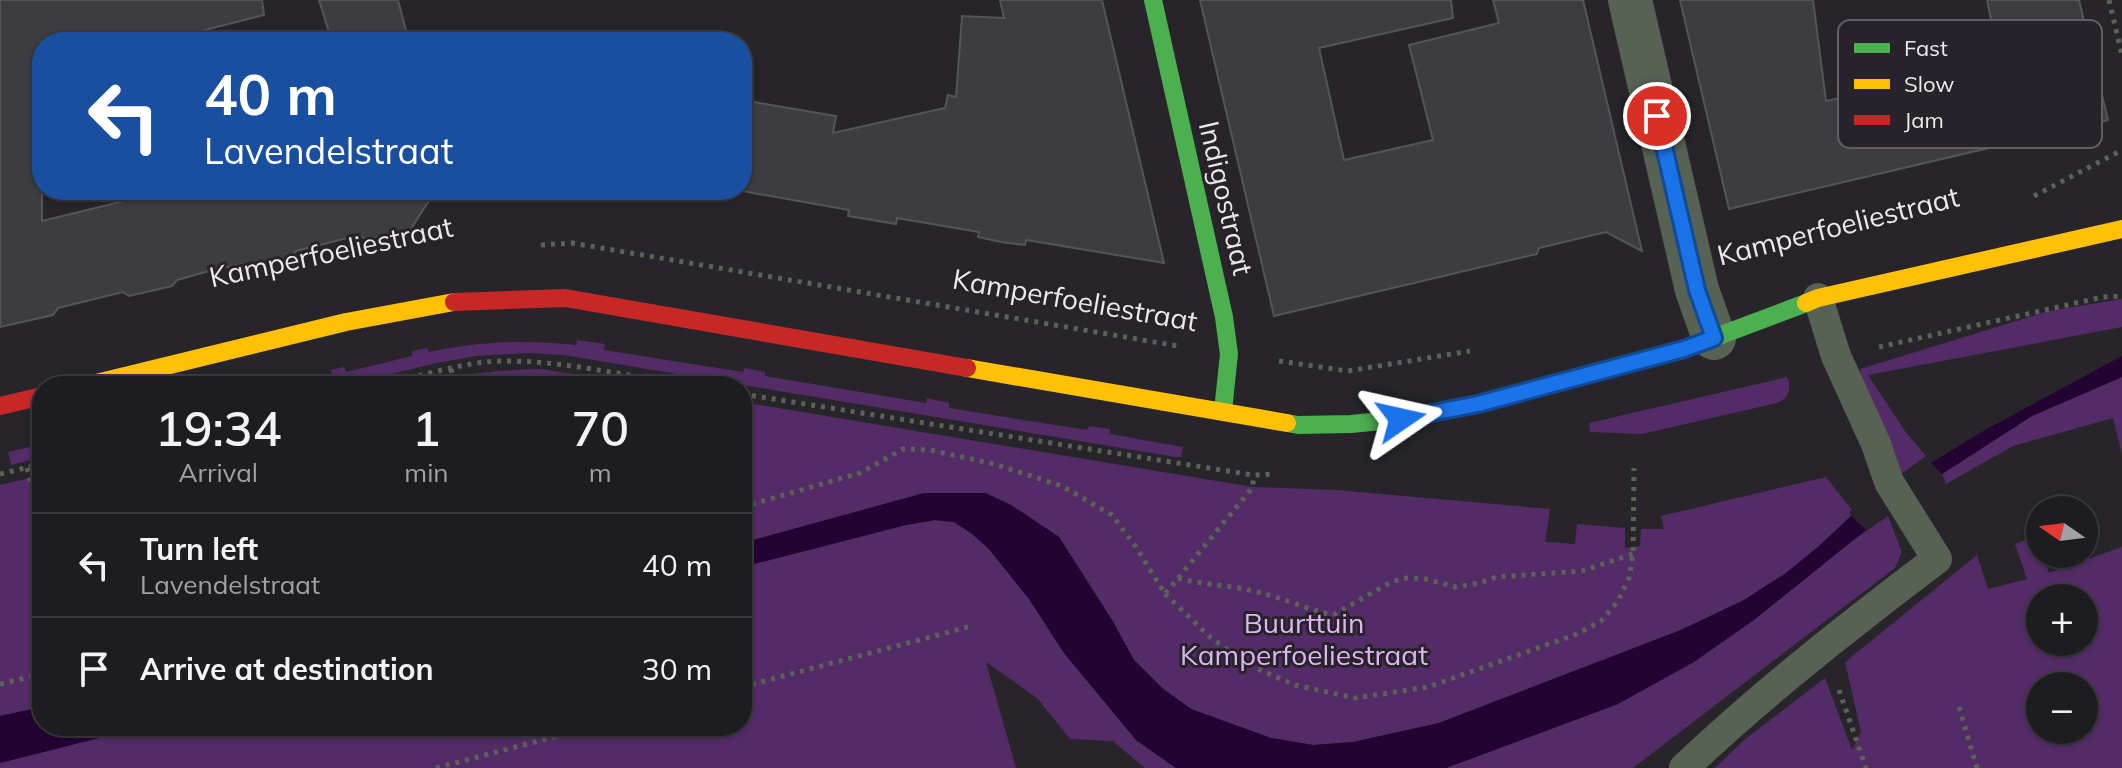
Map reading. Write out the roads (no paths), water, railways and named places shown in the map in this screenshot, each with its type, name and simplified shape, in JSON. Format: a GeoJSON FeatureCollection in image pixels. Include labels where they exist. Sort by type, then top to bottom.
{"type":"FeatureCollection","features":[{"type":"Feature","properties":{"kind":"street","name":"Indigostraat"},"geometry":{"type":"LineString","coordinates":[[1153,0],[1224,317],[1229,354],[1223,411]]}},
{"type":"Feature","properties":{"kind":"street"},"geometry":{"type":"LineString","coordinates":[[1630,0],[1697,290],[1714,338]]}},
{"type":"Feature","properties":{"kind":"street"},"geometry":{"type":"LineString","coordinates":[[125,376],[346,322],[462,301],[565,298],[1298,425],[1351,424],[1401,419],[1478,404],[1684,349],[1818,298],[2122,229]]}},
{"type":"Feature","properties":{"kind":"street"},"geometry":{"type":"LineString","coordinates":[[0,406],[32,398]]}},
{"type":"Feature","properties":{"kind":"lane"},"geometry":{"type":"LineString","coordinates":[[1684,768],[1721,732],[1937,559],[1889,482],[1876,444],[1836,356],[1818,298]]}},
{"type":"Feature","properties":{"kind":"park label","name":"Buurttuin Kamperfoeliestraat"},"geometry":{"type":"Point","coordinates":[1304,639]}}]}
